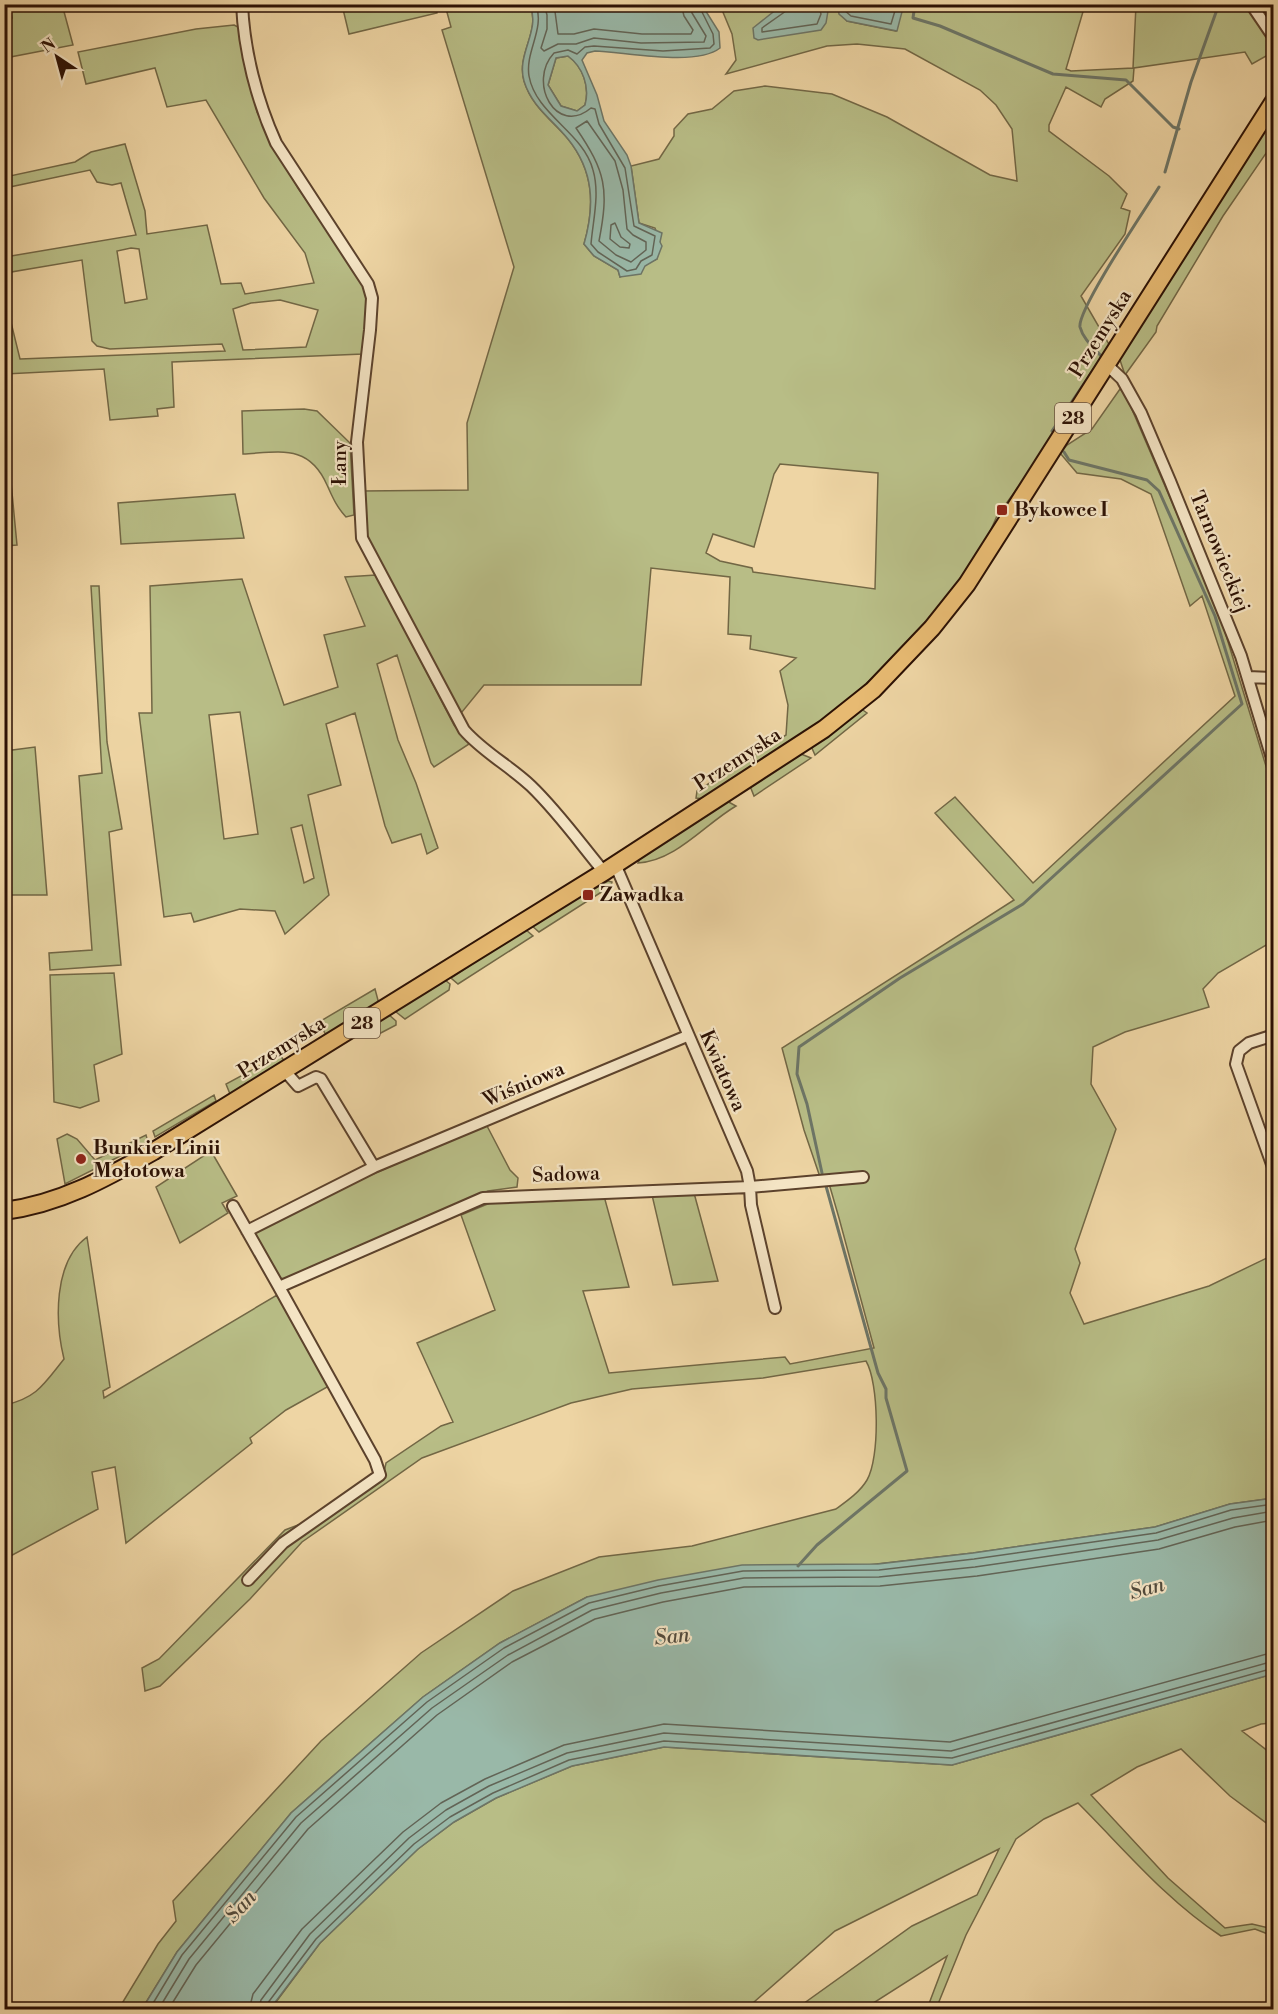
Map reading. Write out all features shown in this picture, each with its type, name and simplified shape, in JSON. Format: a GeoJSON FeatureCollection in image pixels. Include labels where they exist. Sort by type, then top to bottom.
{"type":"FeatureCollection","features":[{"type":"Feature","properties":{"kind":"main road","name":"Przemyska"},"geometry":{"type":"LineString","coordinates":[[4,1211],[61,1199],[105,1179],[285,1071],[610,868],[825,729],[881,682],[932,628],[967,584],[1274,101]]}},
{"type":"Feature","properties":{"kind":"street","name":"Łany"},"geometry":{"type":"LineString","coordinates":[[242,4],[247,44],[266,121],[276,143],[360,270],[372,297],[357,442],[362,538],[464,730],[477,745],[529,784],[610,868]]}},
{"type":"Feature","properties":{"kind":"street"},"geometry":{"type":"LineString","coordinates":[[1251,4],[1274,38]]}},
{"type":"Feature","properties":{"kind":"street","name":"Tarnowieckiej"},"geometry":{"type":"LineString","coordinates":[[1106,364],[1119,374],[1141,414],[1248,677],[1270,745],[1274,765]]}},
{"type":"Feature","properties":{"kind":"street"},"geometry":{"type":"LineString","coordinates":[[1248,677],[1274,678]]}},
{"type":"Feature","properties":{"kind":"street","name":"Kwiatowa"},"geometry":{"type":"LineString","coordinates":[[610,868],[747,1171],[750,1187]]}},
{"type":"Feature","properties":{"kind":"street"},"geometry":{"type":"LineString","coordinates":[[1274,1035],[1249,1043],[1239,1051],[1236,1064],[1274,1170]]}},
{"type":"Feature","properties":{"kind":"street","name":"Wiśniowa"},"geometry":{"type":"LineString","coordinates":[[247,1231],[374,1167],[687,1036]]}},
{"type":"Feature","properties":{"kind":"street"},"geometry":{"type":"LineString","coordinates":[[285,1071],[298,1086],[316,1077],[321,1079],[374,1167]]}},
{"type":"Feature","properties":{"kind":"street"},"geometry":{"type":"LineString","coordinates":[[775,1308],[751,1205],[750,1187],[863,1177]]}},
{"type":"Feature","properties":{"kind":"street","name":"Sadowa"},"geometry":{"type":"LineString","coordinates":[[279,1287],[483,1197],[750,1187]]}},
{"type":"Feature","properties":{"kind":"street"},"geometry":{"type":"LineString","coordinates":[[233,1206],[375,1460],[380,1475],[283,1543],[248,1580]]}},
{"type":"Feature","properties":{"kind":"green space"},"geometry":{"type":"Polygon","coordinates":[[[9,5],[77,5],[63,8],[73,45],[5,58],[5,20],[12,18],[9,5]]]}},
{"type":"Feature","properties":{"kind":"green space"},"geometry":{"type":"Polygon","coordinates":[[[342,5],[436,5],[437,13],[349,34],[342,5]]]}},
{"type":"Feature","properties":{"kind":"green space"},"geometry":{"type":"Polygon","coordinates":[[[445,5],[530,5],[533,24],[523,61],[524,81],[537,106],[568,139],[583,164],[590,189],[591,203],[584,244],[594,256],[618,270],[620,277],[657,259],[660,242],[655,228],[639,223],[631,166],[659,159],[674,136],[674,129],[688,114],[712,109],[734,91],[765,86],[832,94],[887,117],[990,175],[1017,181],[1012,129],[996,105],[980,90],[905,49],[857,44],[827,46],[726,74],[736,60],[732,34],[720,5],[838,5],[837,9],[847,21],[896,31],[903,5],[1085,5],[1066,69],[1071,71],[1133,68],[1136,5],[1247,5],[1273,45],[1273,52],[1252,64],[1245,52],[1134,68],[1133,81],[1105,99],[1101,107],[1066,87],[1049,125],[1049,131],[1109,176],[1127,194],[1121,208],[1130,211],[1125,234],[1081,296],[1110,346],[1038,460],[997,516],[985,543],[954,592],[914,641],[825,720],[704,799],[696,798],[697,791],[786,735],[788,705],[780,671],[796,658],[750,649],[751,636],[728,634],[730,577],[651,568],[641,685],[484,685],[462,712],[458,711],[375,557],[365,529],[362,491],[468,490],[467,423],[514,267],[442,30],[451,27],[445,5]],[[780,464],[774,474],[754,547],[713,534],[706,553],[720,561],[752,568],[753,572],[875,589],[878,473],[780,464]]]}},
{"type":"Feature","properties":{"kind":"green space"},"geometry":{"type":"Polygon","coordinates":[[[234,25],[240,28],[257,112],[298,188],[357,269],[367,293],[363,354],[172,362],[174,407],[157,409],[158,416],[110,420],[104,369],[5,374],[4,294],[20,359],[225,351],[222,344],[110,349],[97,346],[92,341],[82,260],[5,273],[5,257],[136,235],[121,183],[112,185],[97,182],[90,170],[5,188],[5,177],[75,162],[91,152],[125,144],[145,211],[147,234],[207,225],[221,284],[241,283],[245,294],[314,283],[305,253],[264,198],[206,100],[167,107],[155,68],[86,84],[78,52],[196,29],[234,25]],[[139,249],[117,251],[125,303],[147,299],[139,249]],[[280,300],[251,303],[233,309],[243,350],[306,347],[318,310],[280,300]]]}},
{"type":"Feature","properties":{"kind":"green space"},"geometry":{"type":"Polygon","coordinates":[[[568,56],[578,66],[586,84],[585,105],[577,111],[561,106],[548,85],[556,58],[568,56]]]}},
{"type":"Feature","properties":{"kind":"green space"},"geometry":{"type":"Polygon","coordinates":[[[1273,115],[1273,143],[1223,216],[1157,326],[1156,332],[1125,375],[1119,357],[1273,115]]]}},
{"type":"Feature","properties":{"kind":"green space"},"geometry":{"type":"Polygon","coordinates":[[[1120,389],[1124,391],[1218,609],[1273,789],[1273,941],[1218,973],[1203,989],[1209,1007],[1125,1032],[1093,1047],[1091,1084],[1116,1129],[1075,1249],[1080,1263],[1070,1293],[1084,1324],[1209,1286],[1273,1255],[1273,1498],[1230,1504],[1155,1527],[973,1553],[587,1597],[500,1643],[423,1697],[291,1813],[177,1952],[142,2009],[118,2010],[158,1944],[176,1921],[173,1901],[321,1741],[421,1653],[513,1591],[599,1557],[692,1546],[836,1509],[857,1492],[867,1480],[874,1455],[876,1420],[873,1386],[866,1361],[763,1378],[632,1389],[571,1403],[422,1458],[302,1542],[250,1599],[160,1686],[145,1691],[142,1668],[159,1659],[285,1530],[298,1525],[300,1534],[383,1477],[386,1463],[441,1426],[453,1422],[417,1343],[495,1310],[461,1215],[502,1198],[604,1196],[629,1287],[583,1291],[609,1373],[785,1357],[790,1364],[874,1348],[830,1187],[820,1177],[804,1130],[782,1048],[1014,900],[935,813],[955,797],[1033,883],[1235,696],[1202,596],[1190,606],[1151,494],[1121,479],[1077,473],[1060,453],[1067,445],[1092,429],[1120,389]]]}},
{"type":"Feature","properties":{"kind":"green space"},"geometry":{"type":"Polygon","coordinates":[[[304,409],[317,411],[350,443],[354,515],[346,517],[335,502],[320,472],[303,457],[282,452],[243,454],[242,411],[304,409]]]}},
{"type":"Feature","properties":{"kind":"green space"},"geometry":{"type":"Polygon","coordinates":[[[5,454],[10,472],[17,545],[5,546],[5,454]]]}},
{"type":"Feature","properties":{"kind":"green space"},"geometry":{"type":"Polygon","coordinates":[[[235,494],[244,538],[121,544],[118,503],[235,494]]]}},
{"type":"Feature","properties":{"kind":"green space"},"geometry":{"type":"Polygon","coordinates":[[[376,575],[454,725],[469,744],[434,767],[397,655],[377,664],[398,740],[416,783],[438,848],[427,854],[421,834],[392,843],[385,826],[355,713],[326,724],[341,785],[308,795],[329,895],[285,934],[275,911],[240,909],[194,922],[191,913],[164,917],[139,713],[152,713],[150,586],[242,579],[284,705],[338,687],[324,635],[365,626],[345,577],[376,575]],[[240,712],[209,715],[224,839],[258,834],[240,712]],[[302,825],[291,828],[304,883],[314,878],[302,825]]]}},
{"type":"Feature","properties":{"kind":"green space"},"geometry":{"type":"Polygon","coordinates":[[[91,586],[99,586],[107,742],[122,829],[109,832],[121,965],[50,970],[49,953],[92,950],[79,776],[102,773],[91,586]]]}},
{"type":"Feature","properties":{"kind":"green space"},"geometry":{"type":"Polygon","coordinates":[[[860,708],[867,713],[815,755],[811,746],[860,708]]]}},
{"type":"Feature","properties":{"kind":"green space"},"geometry":{"type":"Polygon","coordinates":[[[35,747],[47,895],[5,895],[5,751],[35,747]]]}},
{"type":"Feature","properties":{"kind":"green space"},"geometry":{"type":"Polygon","coordinates":[[[801,754],[811,758],[754,796],[750,786],[801,754]]]}},
{"type":"Feature","properties":{"kind":"green space"},"geometry":{"type":"Polygon","coordinates":[[[725,800],[736,806],[678,849],[652,861],[638,863],[642,854],[725,800]]]}},
{"type":"Feature","properties":{"kind":"green space"},"geometry":{"type":"Polygon","coordinates":[[[608,881],[612,882],[611,886],[539,932],[531,925],[608,881]]]}},
{"type":"Feature","properties":{"kind":"green space"},"geometry":{"type":"Polygon","coordinates":[[[525,929],[533,936],[458,984],[451,978],[525,929]]]}},
{"type":"Feature","properties":{"kind":"green space"},"geometry":{"type":"Polygon","coordinates":[[[114,973],[122,1054],[94,1065],[99,1101],[80,1108],[54,1102],[50,975],[114,973]]]}},
{"type":"Feature","properties":{"kind":"green space"},"geometry":{"type":"Polygon","coordinates":[[[445,980],[450,984],[449,990],[405,1019],[396,1012],[396,1009],[445,980]]]}},
{"type":"Feature","properties":{"kind":"green space"},"geometry":{"type":"Polygon","coordinates":[[[375,989],[379,1004],[327,1037],[319,1022],[375,989]]]}},
{"type":"Feature","properties":{"kind":"green space"},"geometry":{"type":"Polygon","coordinates":[[[388,1014],[396,1021],[396,1025],[375,1036],[367,1028],[388,1014]]]}},
{"type":"Feature","properties":{"kind":"green space"},"geometry":{"type":"Polygon","coordinates":[[[280,1055],[285,1062],[230,1094],[226,1084],[280,1055]]]}},
{"type":"Feature","properties":{"kind":"green space"},"geometry":{"type":"Polygon","coordinates":[[[214,1095],[216,1101],[155,1137],[153,1131],[214,1095]]]}},
{"type":"Feature","properties":{"kind":"green space"},"geometry":{"type":"Polygon","coordinates":[[[486,1124],[510,1170],[518,1178],[517,1187],[488,1191],[285,1279],[279,1278],[253,1231],[310,1202],[486,1124]]]}},
{"type":"Feature","properties":{"kind":"green space"},"geometry":{"type":"Polygon","coordinates":[[[67,1134],[77,1139],[95,1160],[146,1135],[148,1142],[65,1184],[57,1139],[67,1134]]]}},
{"type":"Feature","properties":{"kind":"green space"},"geometry":{"type":"Polygon","coordinates":[[[211,1151],[237,1196],[222,1203],[228,1213],[180,1243],[156,1187],[211,1151]]]}},
{"type":"Feature","properties":{"kind":"green space"},"geometry":{"type":"Polygon","coordinates":[[[694,1193],[718,1281],[673,1285],[652,1195],[694,1193]]]}},
{"type":"Feature","properties":{"kind":"green space"},"geometry":{"type":"Polygon","coordinates":[[[87,1237],[110,1387],[103,1391],[104,1398],[277,1295],[329,1386],[286,1410],[250,1438],[252,1443],[126,1543],[115,1467],[92,1472],[98,1509],[5,1559],[5,1405],[25,1398],[39,1389],[64,1359],[58,1311],[62,1277],[76,1248],[87,1237]]]}},
{"type":"Feature","properties":{"kind":"green space"},"geometry":{"type":"Polygon","coordinates":[[[1273,1674],[1273,1723],[1261,1724],[1242,1731],[1273,1755],[1273,1828],[1230,1796],[1181,1749],[1137,1767],[1091,1795],[1168,1878],[1225,1928],[1252,1924],[1273,1929],[1273,1936],[1255,1929],[1221,1936],[1164,1890],[1078,1803],[1044,1819],[1016,1839],[966,1935],[936,2009],[927,2009],[947,1956],[864,2009],[796,2009],[912,1926],[977,1895],[999,1849],[835,1931],[746,2009],[270,2010],[320,1943],[418,1849],[454,1822],[496,1798],[572,1766],[664,1747],[952,1765],[1273,1674]]]}},
{"type":"Feature","properties":{"kind":"water"},"geometry":{"type":"Polygon","coordinates":[[[791,4],[822,5],[828,11],[826,23],[821,30],[758,40],[754,38],[753,28],[777,9],[791,4]]]}},
{"type":"Feature","properties":{"kind":"water"},"geometry":{"type":"Polygon","coordinates":[[[903,4],[903,8],[897,31],[847,21],[839,14],[837,5],[903,4]]]}},
{"type":"Feature","properties":{"kind":"water"},"geometry":{"type":"Polygon","coordinates":[[[530,5],[702,5],[719,32],[720,48],[709,54],[695,57],[660,57],[595,51],[587,53],[582,60],[597,95],[604,121],[627,155],[631,166],[639,223],[662,233],[660,242],[662,246],[657,259],[645,266],[641,274],[620,277],[618,270],[594,256],[584,244],[591,203],[590,189],[583,164],[568,139],[532,98],[524,81],[523,61],[533,24],[530,5]],[[568,56],[556,58],[548,85],[561,106],[577,111],[585,105],[587,91],[584,78],[568,56]]]}},
{"type":"Feature","properties":{"kind":"water","name":"San"},"geometry":{"type":"Polygon","coordinates":[[[1273,1498],[1273,1674],[952,1765],[664,1747],[572,1766],[496,1798],[454,1822],[418,1849],[320,1943],[270,2009],[142,2009],[177,1952],[291,1813],[423,1697],[500,1643],[587,1597],[658,1580],[742,1565],[878,1564],[1155,1527],[1230,1504],[1273,1498]]]}},
{"type":"Feature","properties":{"kind":"waterway"},"geometry":{"type":"LineString","coordinates":[[915,4],[913,18],[940,26],[1053,74],[1126,80],[1173,127],[1179,129]]}},
{"type":"Feature","properties":{"kind":"waterway"},"geometry":{"type":"LineString","coordinates":[[1165,172],[1191,82],[1219,4]]}},
{"type":"Feature","properties":{"kind":"waterway"},"geometry":{"type":"LineString","coordinates":[[1052,431],[1102,357],[1089,343],[1080,327],[1089,301],[1159,187]]}},
{"type":"Feature","properties":{"kind":"waterway"},"geometry":{"type":"LineString","coordinates":[[822,1173],[807,1104],[797,1074],[799,1047],[900,978],[1023,904],[1242,704],[1215,616],[1159,491],[1147,480],[1069,460],[1064,452]]}},
{"type":"Feature","properties":{"kind":"waterway"},"geometry":{"type":"LineString","coordinates":[[798,1566],[817,1545],[907,1471],[886,1398],[886,1389],[878,1373],[826,1186]]}},
{"type":"Feature","properties":{"kind":"place","name":"Bykowce I"},"geometry":{"type":"Point","coordinates":[1002,510]}},
{"type":"Feature","properties":{"kind":"place","name":"Zawadka"},"geometry":{"type":"Point","coordinates":[588,895]}},
{"type":"Feature","properties":{"kind":"place","name":"Bunkier Linii Mołotowa"},"geometry":{"type":"Point","coordinates":[81,1159]}}]}
